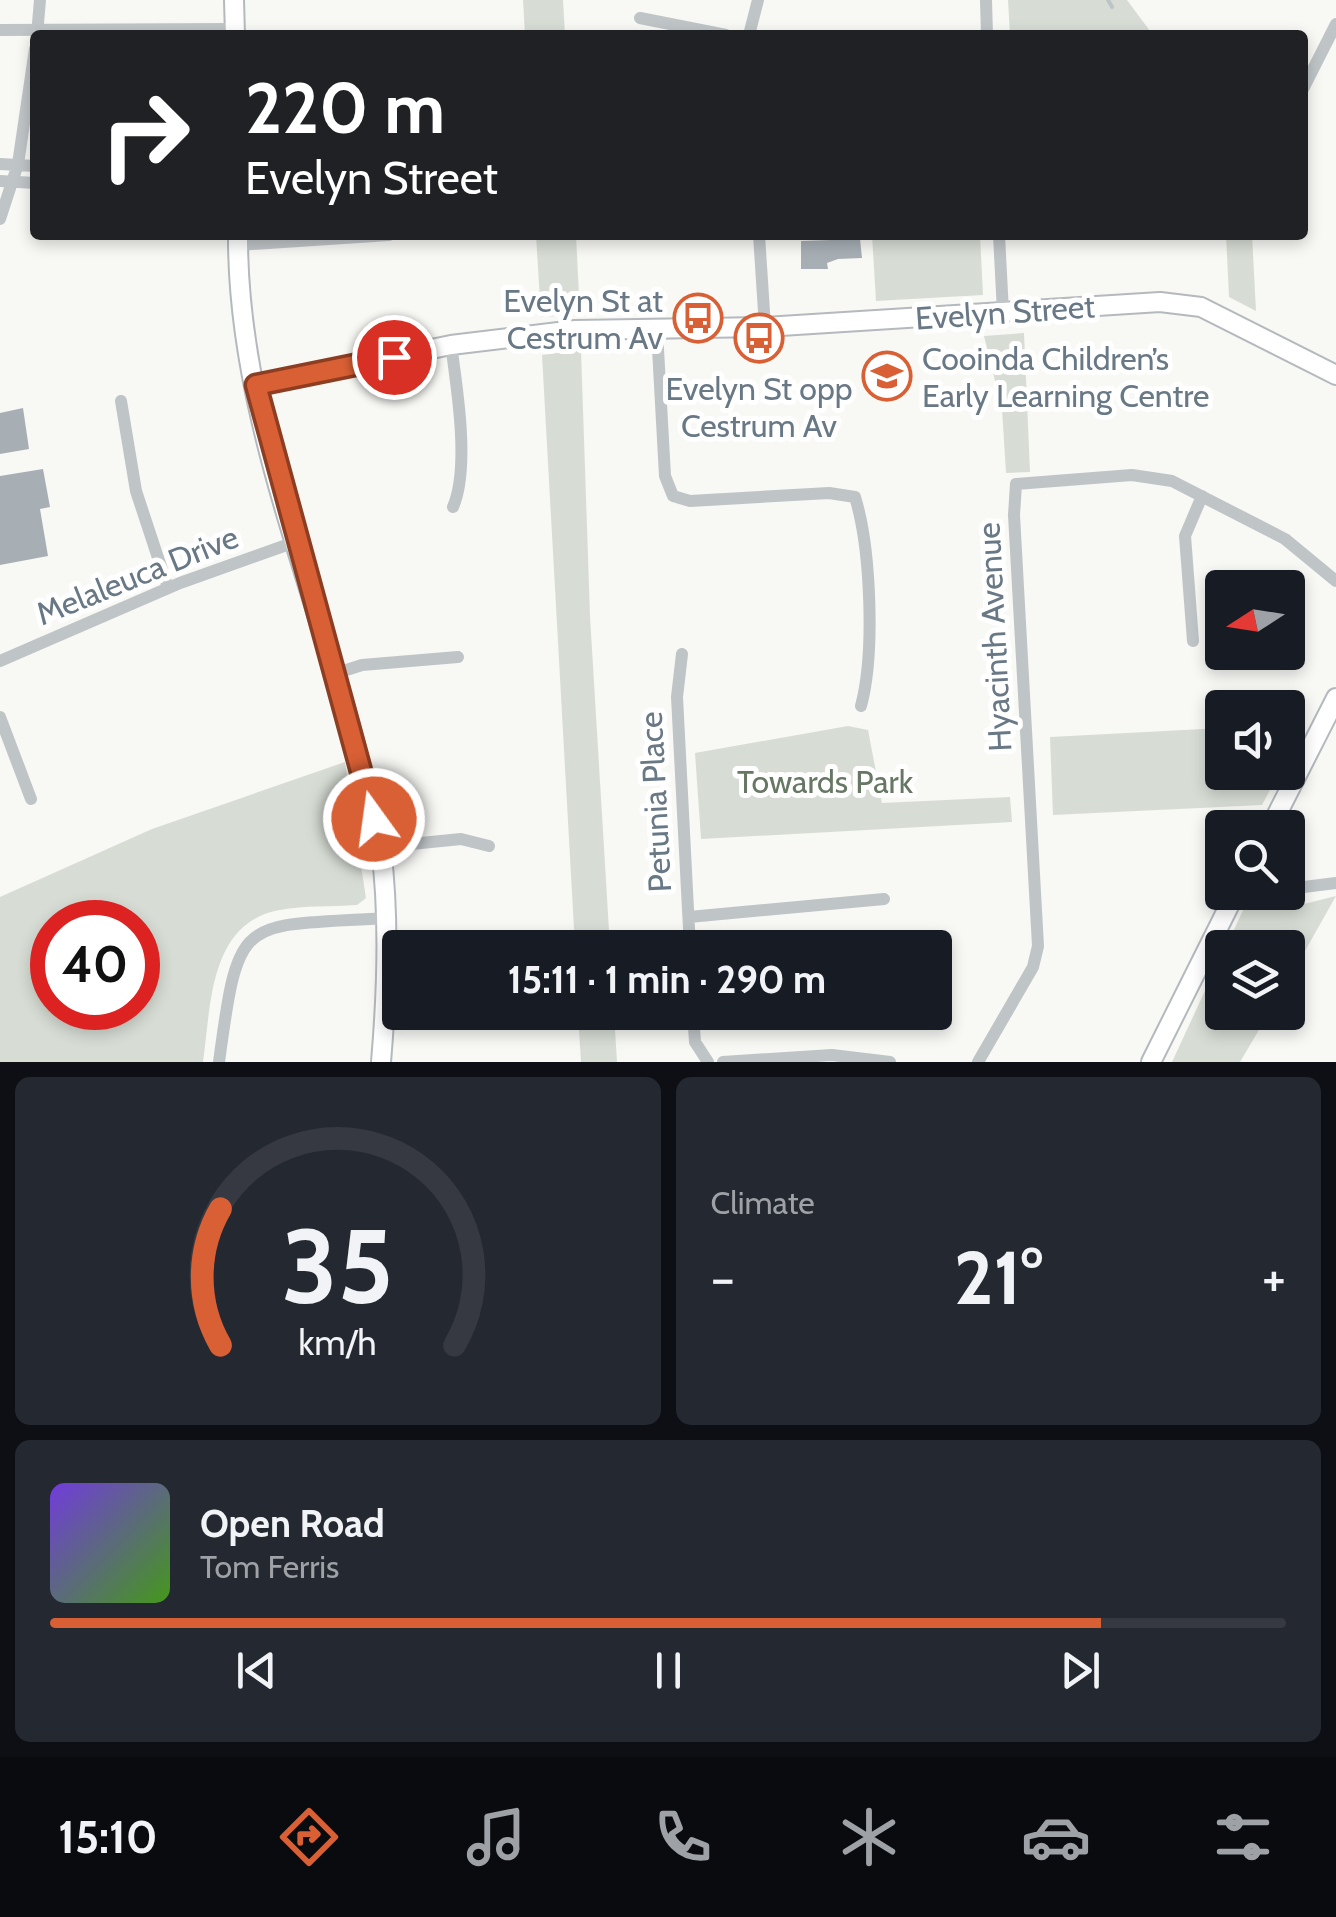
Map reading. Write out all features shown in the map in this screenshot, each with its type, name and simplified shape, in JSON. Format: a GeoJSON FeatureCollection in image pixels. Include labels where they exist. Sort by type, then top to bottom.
{"type":"FeatureCollection","features":[{"type":"Feature","properties":{"kind":"street"},"geometry":{"type":"LineString","coordinates":[[37,30],[40,0]]}},
{"type":"Feature","properties":{"kind":"street"},"geometry":{"type":"LineString","coordinates":[[234,0],[235,30]]}},
{"type":"Feature","properties":{"kind":"street"},"geometry":{"type":"LineString","coordinates":[[751,30],[758,0]]}},
{"type":"Feature","properties":{"kind":"street"},"geometry":{"type":"LineString","coordinates":[[986,0],[988,30]]}},
{"type":"Feature","properties":{"kind":"street"},"geometry":{"type":"LineString","coordinates":[[640,18],[701,30]]}},
{"type":"Feature","properties":{"kind":"street"},"geometry":{"type":"LineString","coordinates":[[1308,78],[1336,24]]}},
{"type":"Feature","properties":{"kind":"street"},"geometry":{"type":"LineString","coordinates":[[0,30],[30,33]]}},
{"type":"Feature","properties":{"kind":"street"},"geometry":{"type":"LineString","coordinates":[[0,219],[6,181],[18,164],[30,83]]}},
{"type":"Feature","properties":{"kind":"street"},"geometry":{"type":"LineString","coordinates":[[0,164],[30,165]]}},
{"type":"Feature","properties":{"kind":"street"},"geometry":{"type":"LineString","coordinates":[[238,240],[256,390],[295,542],[337,673],[380,847],[387,930]]}},
{"type":"Feature","properties":{"kind":"street"},"geometry":{"type":"LineString","coordinates":[[760,240],[765,327]]}},
{"type":"Feature","properties":{"kind":"street"},"geometry":{"type":"LineString","coordinates":[[999,240],[1004,312]]}},
{"type":"Feature","properties":{"kind":"street","name":"Evelyn Street"},"geometry":{"type":"LineString","coordinates":[[256,390],[452,350],[658,331],[1180,303],[1201,308],[1336,376]]}},
{"type":"Feature","properties":{"kind":"street"},"geometry":{"type":"LineString","coordinates":[[658,331],[665,476],[673,496],[690,501],[829,493],[855,497],[862,522],[870,673],[861,706]]}},
{"type":"Feature","properties":{"kind":"street"},"geometry":{"type":"LineString","coordinates":[[452,350],[461,468],[460,490],[453,507]]}},
{"type":"Feature","properties":{"kind":"street"},"geometry":{"type":"LineString","coordinates":[[120,400],[136,491],[168,588]]}},
{"type":"Feature","properties":{"kind":"street","name":"Hyacinth Avenue"},"geometry":{"type":"LineString","coordinates":[[978,1062],[1032,967],[1038,946],[1014,515],[1016,484],[1132,475],[1172,481],[1285,540],[1336,581]]}},
{"type":"Feature","properties":{"kind":"street"},"geometry":{"type":"LineString","coordinates":[[1192,641],[1185,536],[1202,496]]}},
{"type":"Feature","properties":{"kind":"street","name":"Melaleuca Drive"},"geometry":{"type":"LineString","coordinates":[[0,662],[168,588],[295,542]]}},
{"type":"Feature","properties":{"kind":"street","name":"Petunia Place"},"geometry":{"type":"LineString","coordinates":[[682,654],[677,696],[689,930]]}},
{"type":"Feature","properties":{"kind":"street"},"geometry":{"type":"LineString","coordinates":[[337,673],[362,666],[458,657]]}},
{"type":"Feature","properties":{"kind":"street"},"geometry":{"type":"LineString","coordinates":[[1279,810],[1336,698]]}},
{"type":"Feature","properties":{"kind":"street"},"geometry":{"type":"LineString","coordinates":[[0,717],[31,799]]}},
{"type":"Feature","properties":{"kind":"street"},"geometry":{"type":"LineString","coordinates":[[380,847],[461,840],[489,846]]}},
{"type":"Feature","properties":{"kind":"street"},"geometry":{"type":"LineString","coordinates":[[1305,888],[1336,883]]}},
{"type":"Feature","properties":{"kind":"street"},"geometry":{"type":"LineString","coordinates":[[688,917],[884,899]]}},
{"type":"Feature","properties":{"kind":"street"},"geometry":{"type":"LineString","coordinates":[[1150,1062],[1227,910]]}},
{"type":"Feature","properties":{"kind":"street"},"geometry":{"type":"LineString","coordinates":[[220,1062],[231,978],[249,940],[276,926],[386,918]]}},
{"type":"Feature","properties":{"kind":"street"},"geometry":{"type":"LineString","coordinates":[[381,1062],[388,1030]]}},
{"type":"Feature","properties":{"kind":"street"},"geometry":{"type":"LineString","coordinates":[[694,1030],[695,1042],[708,1062]]}},
{"type":"Feature","properties":{"kind":"street"},"geometry":{"type":"LineString","coordinates":[[723,1062],[832,1055],[890,1062]]}},
{"type":"Feature","properties":{"kind":"green space"},"geometry":{"type":"Polygon","coordinates":[[[523,0],[563,0],[565,30],[525,30],[523,0]]]}},
{"type":"Feature","properties":{"kind":"green space"},"geometry":{"type":"Polygon","coordinates":[[[1008,0],[1127,0],[1149,30],[1010,30],[1008,0]]]}},
{"type":"Feature","properties":{"kind":"green space"},"geometry":{"type":"Polygon","coordinates":[[[536,240],[576,240],[580,315],[541,317],[536,240]]]}},
{"type":"Feature","properties":{"kind":"green space"},"geometry":{"type":"Polygon","coordinates":[[[872,240],[980,240],[983,295],[876,301],[872,240]]]}},
{"type":"Feature","properties":{"kind":"green space"},"geometry":{"type":"Polygon","coordinates":[[[1226,240],[1252,240],[1256,311],[1229,297],[1226,240]]]}},
{"type":"Feature","properties":{"kind":"green space"},"geometry":{"type":"Polygon","coordinates":[[[1024,333],[1030,472],[1006,473],[1002,409],[984,336],[1024,333]]]}},
{"type":"Feature","properties":{"kind":"green space"},"geometry":{"type":"Polygon","coordinates":[[[581,350],[590,616],[609,930],[574,930],[542,355],[581,350]]]}},
{"type":"Feature","properties":{"kind":"green space","name":"Towards Park"},"geometry":{"type":"Polygon","coordinates":[[[848,726],[868,730],[882,803],[1010,797],[1012,822],[701,839],[695,753],[848,726]]]}},
{"type":"Feature","properties":{"kind":"green space"},"geometry":{"type":"Polygon","coordinates":[[[1205,729],[1205,790],[1270,790],[1262,805],[1053,815],[1050,737],[1205,729]]]}},
{"type":"Feature","properties":{"kind":"green space"},"geometry":{"type":"Polygon","coordinates":[[[345,762],[366,898],[357,905],[280,910],[257,918],[239,931],[218,970],[203,1062],[0,1062],[0,897],[152,829],[345,762]]]}},
{"type":"Feature","properties":{"kind":"green space"},"geometry":{"type":"Polygon","coordinates":[[[1336,896],[1305,951],[1305,930],[1234,930],[1243,910],[1305,910],[1305,904],[1336,896]]]}},
{"type":"Feature","properties":{"kind":"green space"},"geometry":{"type":"Polygon","coordinates":[[[1205,991],[1205,1030],[1259,1030],[1240,1062],[1172,1062],[1205,991]]]}},
{"type":"Feature","properties":{"kind":"green space"},"geometry":{"type":"Polygon","coordinates":[[[579,1030],[615,1030],[617,1062],[581,1062],[579,1030]]]}},
{"type":"Feature","properties":{"kind":"building"},"geometry":{"type":"Polygon","coordinates":[[[860,240],[862,258],[838,259],[827,263],[828,269],[801,269],[801,241],[860,240]]]}},
{"type":"Feature","properties":{"kind":"building"},"geometry":{"type":"Polygon","coordinates":[[[23,408],[29,449],[0,454],[0,413],[23,408]]]}},
{"type":"Feature","properties":{"kind":"building"},"geometry":{"type":"Polygon","coordinates":[[[43,469],[50,507],[40,509],[48,556],[0,565],[0,476],[43,469]]]}},
{"type":"Feature","properties":{"kind":"waterway"},"geometry":{"type":"LineString","coordinates":[[1108,0],[1112,7]]}},
{"type":"Feature","properties":{"kind":"place","name":"Evelyn St at Cestrum Av"},"geometry":{"type":"Point","coordinates":[698,318]}},
{"type":"Feature","properties":{"kind":"place","name":"Evelyn St opp Cestrum Av"},"geometry":{"type":"Point","coordinates":[759,338]}},
{"type":"Feature","properties":{"kind":"place","name":"Cooinda Children’s Early Learning Centre"},"geometry":{"type":"Point","coordinates":[887,376]}},
{"type":"Feature","properties":{"kind":"route"},"geometry":{"type":"LineString","coordinates":[[374,819],[337,673],[295,542],[256,385],[394,357]]}}]}
